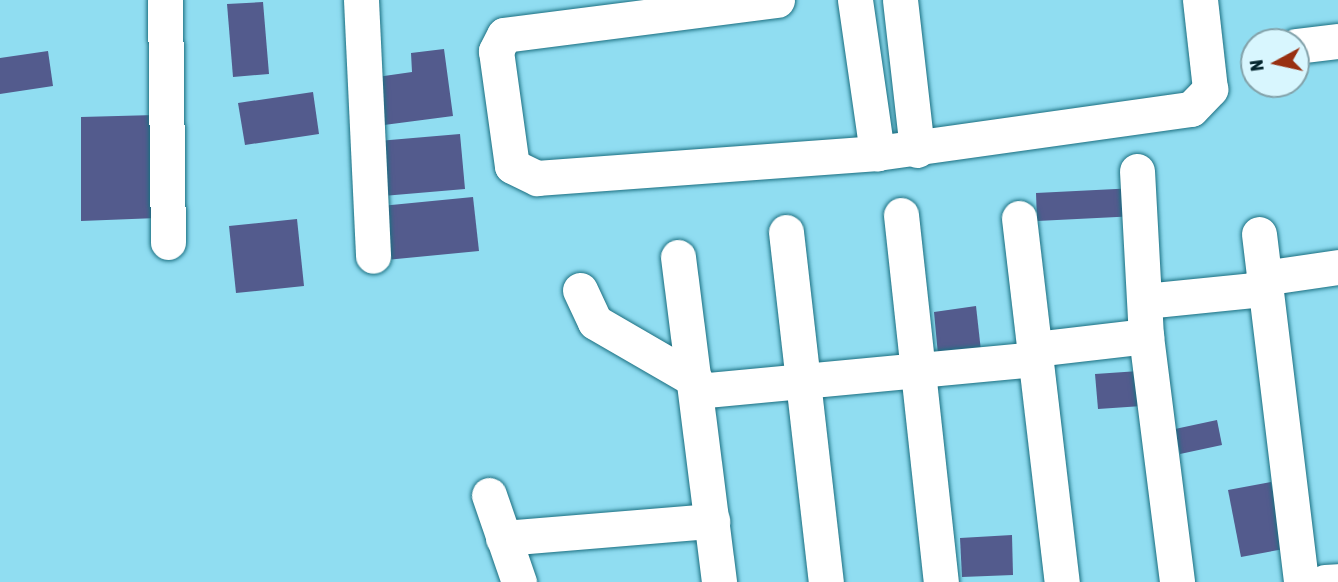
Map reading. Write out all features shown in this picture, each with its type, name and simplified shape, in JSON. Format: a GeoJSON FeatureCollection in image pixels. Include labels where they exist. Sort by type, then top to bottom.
{"type":"FeatureCollection","features":[{"type":"Feature","properties":{"kind":"street"},"geometry":{"type":"LineString","coordinates":[[165,0],[168,242]]}},
{"type":"Feature","properties":{"kind":"street"},"geometry":{"type":"LineString","coordinates":[[361,0],[373,256]]}},
{"type":"Feature","properties":{"kind":"street"},"geometry":{"type":"LineString","coordinates":[[777,0],[505,35],[496,51],[512,166],[537,178],[877,153],[1200,106],[1210,89],[1200,0]]}},
{"type":"Feature","properties":{"kind":"street"},"geometry":{"type":"LineString","coordinates":[[855,0],[877,153]]}},
{"type":"Feature","properties":{"kind":"street"},"geometry":{"type":"LineString","coordinates":[[900,0],[917,149]]}},
{"type":"Feature","properties":{"kind":"street"},"geometry":{"type":"LineString","coordinates":[[1310,44],[1338,41]]}},
{"type":"Feature","properties":{"kind":"street"},"geometry":{"type":"LineString","coordinates":[[1137,171],[1146,336],[1177,582]]}},
{"type":"Feature","properties":{"kind":"street"},"geometry":{"type":"LineString","coordinates":[[901,215],[941,582]]}},
{"type":"Feature","properties":{"kind":"street"},"geometry":{"type":"LineString","coordinates":[[1019,218],[1062,582]]}},
{"type":"Feature","properties":{"kind":"street"},"geometry":{"type":"LineString","coordinates":[[786,232],[826,582]]}},
{"type":"Feature","properties":{"kind":"street"},"geometry":{"type":"LineString","coordinates":[[1259,234],[1301,582]]}},
{"type":"Feature","properties":{"kind":"street"},"geometry":{"type":"LineString","coordinates":[[678,257],[719,582]]}},
{"type":"Feature","properties":{"kind":"street"},"geometry":{"type":"LineString","coordinates":[[1146,302],[1264,284],[1338,267]]}},
{"type":"Feature","properties":{"kind":"street"},"geometry":{"type":"LineString","coordinates":[[580,290],[595,322],[696,386],[917,375],[1146,336]]}},
{"type":"Feature","properties":{"kind":"street"},"geometry":{"type":"LineString","coordinates":[[489,495],[519,582]]}},
{"type":"Feature","properties":{"kind":"street"},"geometry":{"type":"LineString","coordinates":[[503,538],[712,521]]}},
{"type":"Feature","properties":{"kind":"street"},"geometry":{"type":"LineString","coordinates":[[1325,582],[1338,581]]}},
{"type":"Feature","properties":{"kind":"building"},"geometry":{"type":"Polygon","coordinates":[[[263,2],[269,74],[233,77],[227,4],[263,2]]]}},
{"type":"Feature","properties":{"kind":"building"},"geometry":{"type":"Polygon","coordinates":[[[444,49],[453,116],[384,125],[377,77],[412,72],[411,53],[444,49]]]}},
{"type":"Feature","properties":{"kind":"building"},"geometry":{"type":"Polygon","coordinates":[[[48,51],[53,86],[0,94],[0,58],[48,51]]]}},
{"type":"Feature","properties":{"kind":"building"},"geometry":{"type":"Polygon","coordinates":[[[313,92],[319,134],[245,145],[238,103],[313,92]]]}},
{"type":"Feature","properties":{"kind":"building"},"geometry":{"type":"Polygon","coordinates":[[[155,115],[157,218],[81,221],[81,117],[155,115]]]}},
{"type":"Feature","properties":{"kind":"building"},"geometry":{"type":"Polygon","coordinates":[[[460,134],[465,189],[383,196],[378,141],[460,134]]]}},
{"type":"Feature","properties":{"kind":"building"},"geometry":{"type":"Polygon","coordinates":[[[1136,188],[1137,216],[1037,221],[1036,193],[1136,188]]]}},
{"type":"Feature","properties":{"kind":"building"},"geometry":{"type":"Polygon","coordinates":[[[473,197],[479,251],[386,260],[381,206],[473,197]]]}},
{"type":"Feature","properties":{"kind":"building"},"geometry":{"type":"Polygon","coordinates":[[[297,219],[304,286],[236,293],[229,226],[297,219]]]}},
{"type":"Feature","properties":{"kind":"building"},"geometry":{"type":"Polygon","coordinates":[[[976,306],[981,351],[938,355],[934,312],[976,306]]]}},
{"type":"Feature","properties":{"kind":"building"},"geometry":{"type":"Polygon","coordinates":[[[1139,371],[1142,406],[1098,409],[1095,374],[1139,371]]]}},
{"type":"Feature","properties":{"kind":"building"},"geometry":{"type":"Polygon","coordinates":[[[1217,420],[1222,445],[1180,454],[1175,429],[1217,420]]]}},
{"type":"Feature","properties":{"kind":"building"},"geometry":{"type":"Polygon","coordinates":[[[1271,482],[1284,549],[1241,557],[1228,490],[1271,482]]]}},
{"type":"Feature","properties":{"kind":"building"},"geometry":{"type":"Polygon","coordinates":[[[1012,535],[1013,575],[962,577],[960,538],[1012,535]]]}}]}
